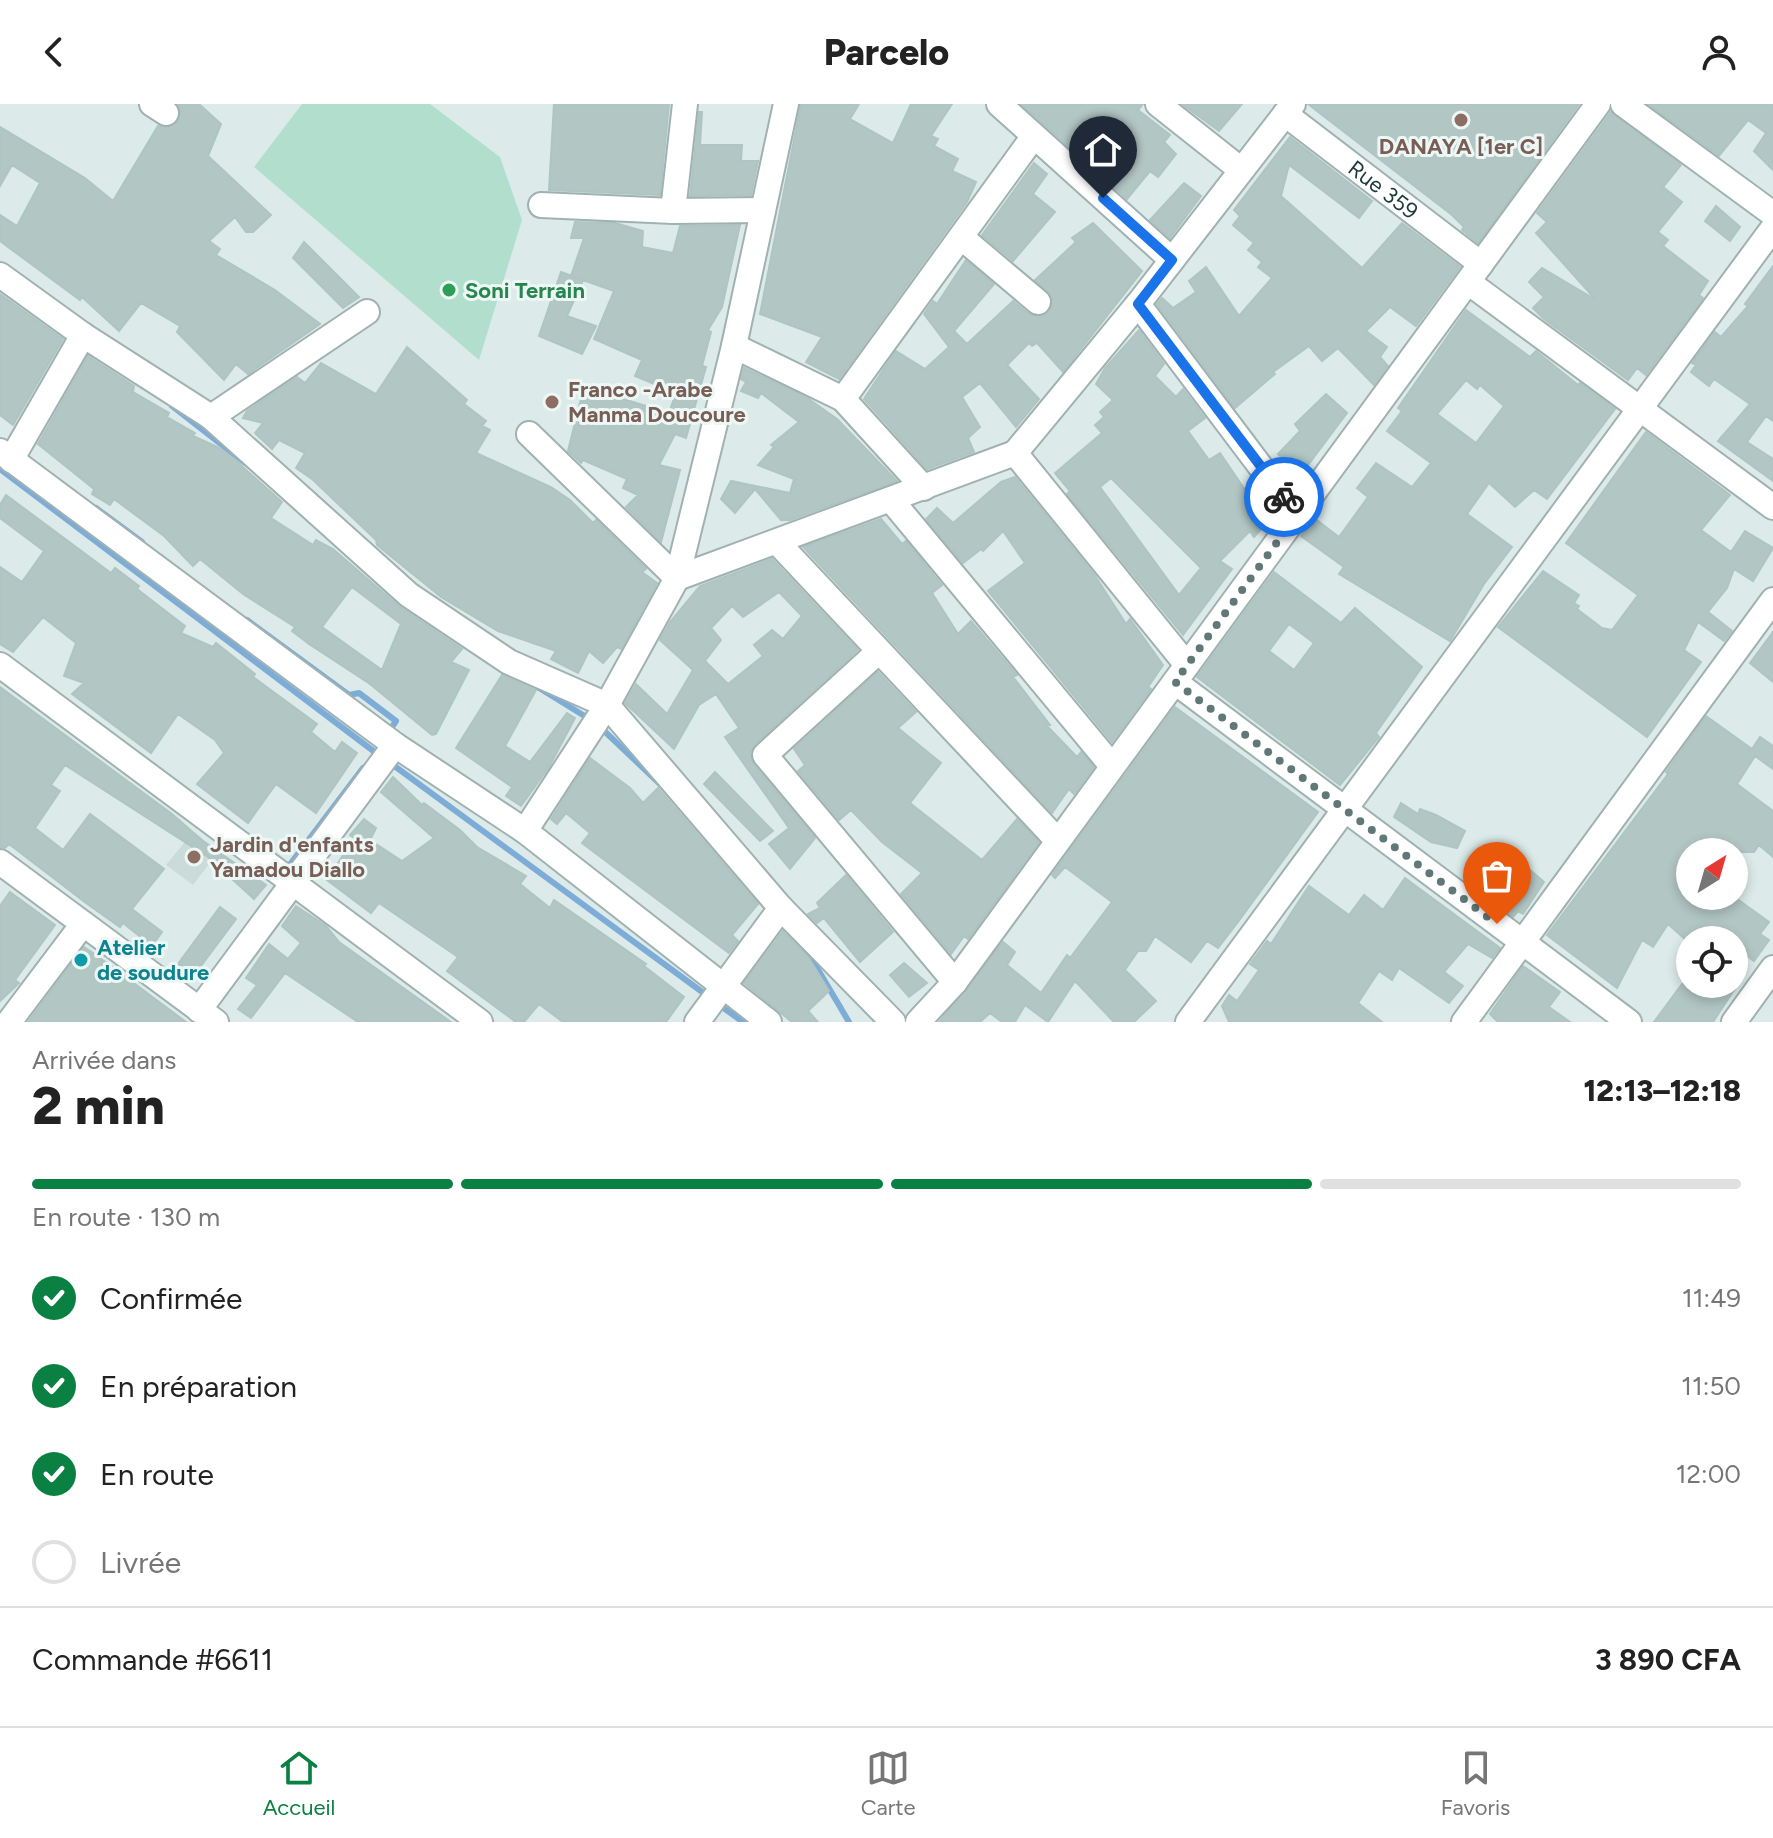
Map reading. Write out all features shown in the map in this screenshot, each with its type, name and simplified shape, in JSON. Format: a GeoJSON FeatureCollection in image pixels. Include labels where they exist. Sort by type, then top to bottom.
{"type":"FeatureCollection","features":[{"type":"Feature","properties":{"kind":"street"},"geometry":{"type":"LineString","coordinates":[[673,211],[685,104]]}},
{"type":"Feature","properties":{"kind":"street"},"geometry":{"type":"LineString","coordinates":[[525,831],[607,705],[677,578],[734,346],[786,104]]}},
{"type":"Feature","properties":{"kind":"street"},"geometry":{"type":"LineString","coordinates":[[999,104],[1172,260]]}},
{"type":"Feature","properties":{"kind":"street"},"geometry":{"type":"LineString","coordinates":[[1158,104],[1240,169]]}},
{"type":"Feature","properties":{"kind":"street"},"geometry":{"type":"LineString","coordinates":[[918,1022],[955,982],[1598,104]]}},
{"type":"Feature","properties":{"kind":"street"},"geometry":{"type":"LineString","coordinates":[[1623,104],[1773,214]]}},
{"type":"Feature","properties":{"kind":"street"},"geometry":{"type":"LineString","coordinates":[[677,578],[1015,453],[1138,304],[1289,109]]}},
{"type":"Feature","properties":{"kind":"street","name":"Rue 359"},"geometry":{"type":"LineString","coordinates":[[1289,109],[1474,273],[1640,409],[1773,507]]}},
{"type":"Feature","properties":{"kind":"street"},"geometry":{"type":"LineString","coordinates":[[843,399],[1034,136]]}},
{"type":"Feature","properties":{"kind":"street"},"geometry":{"type":"LineString","coordinates":[[541,205],[673,211],[763,210]]}},
{"type":"Feature","properties":{"kind":"street"},"geometry":{"type":"LineString","coordinates":[[1188,1022],[1773,228]]}},
{"type":"Feature","properties":{"kind":"street"},"geometry":{"type":"LineString","coordinates":[[961,237],[1038,302]]}},
{"type":"Feature","properties":{"kind":"street"},"geometry":{"type":"LineString","coordinates":[[0,275],[83,335],[211,417],[409,595],[509,662],[607,705],[781,908],[893,1022]]}},
{"type":"Feature","properties":{"kind":"street"},"geometry":{"type":"LineString","coordinates":[[1138,304],[1297,515]]}},
{"type":"Feature","properties":{"kind":"street"},"geometry":{"type":"LineString","coordinates":[[211,417],[367,312]]}},
{"type":"Feature","properties":{"kind":"street"},"geometry":{"type":"LineString","coordinates":[[83,335],[6,455],[395,745],[525,831],[769,1022]]}},
{"type":"Feature","properties":{"kind":"street"},"geometry":{"type":"LineString","coordinates":[[734,346],[843,399],[924,488]]}},
{"type":"Feature","properties":{"kind":"street"},"geometry":{"type":"LineString","coordinates":[[529,434],[677,578]]}},
{"type":"Feature","properties":{"kind":"street"},"geometry":{"type":"LineString","coordinates":[[1015,453],[1181,674],[1344,810],[1629,1022]]}},
{"type":"Feature","properties":{"kind":"street"},"geometry":{"type":"LineString","coordinates":[[892,501],[1112,766]]}},
{"type":"Feature","properties":{"kind":"street"},"geometry":{"type":"LineString","coordinates":[[777,542],[1058,841]]}},
{"type":"Feature","properties":{"kind":"street"},"geometry":{"type":"LineString","coordinates":[[1464,1022],[1773,600]]}},
{"type":"Feature","properties":{"kind":"street"},"geometry":{"type":"LineString","coordinates":[[878,652],[765,755],[955,982]]}},
{"type":"Feature","properties":{"kind":"street"},"geometry":{"type":"LineString","coordinates":[[0,665],[480,1022]]}},
{"type":"Feature","properties":{"kind":"street"},"geometry":{"type":"LineString","coordinates":[[0,862],[207,1016],[292,882],[395,745]]}},
{"type":"Feature","properties":{"kind":"street"},"geometry":{"type":"LineString","coordinates":[[697,1022],[781,908]]}},
{"type":"Feature","properties":{"kind":"street"},"geometry":{"type":"LineString","coordinates":[[9,1022],[83,924]]}},
{"type":"Feature","properties":{"kind":"street"},"geometry":{"type":"LineString","coordinates":[[1734,1022],[1773,968]]}},
{"type":"Feature","properties":{"kind":"shaded area","name":"Jardin d'enfants Yamadou Diallo"},"geometry":{"type":"Polygon","coordinates":[[[193,832],[219,851],[193,885],[166,865],[193,832]]]}},
{"type":"Feature","properties":{"kind":"green space","name":"Soni Terrain"},"geometry":{"type":"Polygon","coordinates":[[[302,104],[430,104],[500,157],[522,220],[479,360],[254,167],[302,104]]]}},
{"type":"Feature","properties":{"kind":"building"},"geometry":{"type":"Polygon","coordinates":[[[178,104],[199,104],[221,124],[208,156],[271,215],[253,232],[246,232],[235,217],[209,241],[220,249],[216,255],[275,290],[320,324],[248,374],[236,364],[224,380],[177,332],[180,326],[141,303],[119,331],[82,297],[80,300],[0,241],[0,215],[17,226],[40,183],[12,165],[0,186],[0,127],[85,178],[113,201],[158,126],[166,128],[178,122],[181,113],[178,104]]]}},
{"type":"Feature","properties":{"kind":"building"},"geometry":{"type":"Polygon","coordinates":[[[554,104],[669,104],[660,195],[549,190],[554,104]]]}},
{"type":"Feature","properties":{"kind":"building"},"geometry":{"type":"Polygon","coordinates":[[[801,104],[859,104],[850,119],[893,143],[911,104],[952,104],[931,136],[938,139],[934,146],[958,159],[952,171],[976,182],[967,202],[839,379],[806,362],[822,337],[760,314],[801,104]]]}},
{"type":"Feature","properties":{"kind":"building"},"geometry":{"type":"Polygon","coordinates":[[[1021,104],[1143,104],[1138,110],[1170,135],[1164,142],[1176,154],[1158,177],[1150,171],[1127,199],[1021,104]]]}},
{"type":"Feature","properties":{"kind":"building"},"geometry":{"type":"Polygon","coordinates":[[[1182,104],[1242,104],[1219,131],[1182,104]]]}},
{"type":"Feature","properties":{"kind":"building"},"geometry":{"type":"Polygon","coordinates":[[[1308,104],[1579,104],[1478,243],[1462,230],[1464,227],[1452,215],[1308,104]]]}},
{"type":"Feature","properties":{"kind":"building"},"geometry":{"type":"Polygon","coordinates":[[[1648,104],[1773,104],[1773,170],[1754,151],[1766,133],[1748,120],[1719,156],[1648,104]]]}},
{"type":"Feature","properties":{"kind":"building"},"geometry":{"type":"Polygon","coordinates":[[[699,112],[702,112],[700,145],[742,145],[741,161],[758,161],[751,195],[690,196],[699,112]]]}},
{"type":"Feature","properties":{"kind":"building"},"geometry":{"type":"Polygon","coordinates":[[[1611,112],[1681,165],[1663,187],[1682,202],[1658,232],[1668,240],[1663,246],[1708,281],[1699,295],[1703,298],[1646,375],[1637,368],[1628,380],[1544,319],[1533,308],[1544,297],[1529,282],[1542,268],[1596,300],[1536,233],[1547,222],[1537,213],[1611,112]]]}},
{"type":"Feature","properties":{"kind":"building"},"geometry":{"type":"Polygon","coordinates":[[[1290,137],[1372,201],[1359,218],[1289,165],[1281,196],[1362,268],[1402,223],[1460,267],[1416,326],[1390,307],[1366,331],[1387,347],[1380,357],[1388,366],[1374,385],[1338,348],[1322,361],[1309,346],[1273,372],[1275,374],[1235,408],[1157,304],[1162,298],[1173,308],[1196,292],[1189,281],[1206,267],[1239,316],[1272,278],[1258,267],[1262,262],[1248,250],[1254,243],[1233,225],[1240,216],[1234,210],[1290,137]]]}},
{"type":"Feature","properties":{"kind":"building"},"geometry":{"type":"Polygon","coordinates":[[[1034,163],[1047,174],[1033,194],[1055,212],[1013,261],[982,235],[1034,163]]]}},
{"type":"Feature","properties":{"kind":"building"},"geometry":{"type":"Polygon","coordinates":[[[1184,183],[1201,196],[1170,238],[1150,220],[1184,183]]]}},
{"type":"Feature","properties":{"kind":"building"},"geometry":{"type":"Polygon","coordinates":[[[1716,206],[1740,227],[1730,241],[1705,221],[1716,206]]]}},
{"type":"Feature","properties":{"kind":"building"},"geometry":{"type":"Polygon","coordinates":[[[575,222],[615,223],[643,231],[642,247],[673,253],[680,226],[740,225],[722,307],[708,330],[711,332],[702,366],[706,367],[686,438],[675,434],[659,465],[680,470],[661,542],[626,507],[638,495],[623,488],[627,479],[583,460],[581,463],[568,451],[584,387],[669,413],[676,393],[635,376],[642,360],[594,339],[614,291],[571,276],[584,238],[571,238],[575,222]]]}},
{"type":"Feature","properties":{"kind":"building"},"geometry":{"type":"Polygon","coordinates":[[[1093,223],[1142,271],[1063,372],[1037,343],[1032,346],[1029,343],[1007,365],[1039,399],[1016,427],[980,383],[962,397],[980,427],[968,438],[974,452],[927,469],[864,399],[885,367],[896,351],[925,369],[949,347],[924,314],[933,301],[937,304],[966,260],[994,284],[954,331],[967,344],[1013,301],[1029,314],[1044,316],[1050,311],[1052,298],[1035,280],[1076,242],[1072,238],[1093,223]]]}},
{"type":"Feature","properties":{"kind":"building"},"geometry":{"type":"Polygon","coordinates":[[[304,242],[359,297],[343,308],[293,258],[304,242]]]}},
{"type":"Feature","properties":{"kind":"building"},"geometry":{"type":"Polygon","coordinates":[[[1773,266],[1773,421],[1766,416],[1747,442],[1773,459],[1773,481],[1718,441],[1750,404],[1714,379],[1709,386],[1691,372],[1696,365],[1692,363],[1715,332],[1721,337],[1748,306],[1745,304],[1773,266]]]}},
{"type":"Feature","properties":{"kind":"building"},"geometry":{"type":"Polygon","coordinates":[[[561,272],[583,280],[567,316],[596,326],[582,354],[539,336],[561,272]]]}},
{"type":"Feature","properties":{"kind":"building"},"geometry":{"type":"Polygon","coordinates":[[[0,294],[63,339],[13,425],[0,415],[0,294]]]}},
{"type":"Feature","properties":{"kind":"building"},"geometry":{"type":"Polygon","coordinates":[[[1466,310],[1530,357],[1536,351],[1578,385],[1580,383],[1615,409],[1547,499],[1534,490],[1515,507],[1489,483],[1467,514],[1512,547],[1484,584],[1450,641],[1339,574],[1344,567],[1301,536],[1314,518],[1339,537],[1368,497],[1357,488],[1376,463],[1412,487],[1431,463],[1387,431],[1402,411],[1398,408],[1466,310]],[[1466,380],[1437,414],[1476,443],[1504,406],[1480,385],[1477,389],[1466,380]]]}},
{"type":"Feature","properties":{"kind":"building"},"geometry":{"type":"Polygon","coordinates":[[[1139,330],[1164,364],[1155,376],[1176,397],[1183,389],[1205,418],[1188,431],[1209,460],[1220,453],[1267,522],[1254,537],[1250,531],[1220,561],[1232,569],[1183,635],[1067,494],[1070,491],[1055,473],[1102,433],[1095,425],[1104,417],[1100,412],[1113,400],[1096,384],[1105,368],[1139,330]],[[1111,478],[1100,487],[1179,595],[1201,568],[1111,478]]]}},
{"type":"Feature","properties":{"kind":"building"},"geometry":{"type":"Polygon","coordinates":[[[407,347],[467,400],[464,404],[486,421],[482,426],[490,430],[476,453],[551,487],[570,500],[593,523],[596,520],[646,569],[642,572],[657,583],[621,649],[617,647],[603,663],[589,651],[578,673],[551,659],[556,651],[498,631],[441,597],[377,545],[376,540],[312,479],[296,468],[305,453],[279,440],[272,449],[255,433],[263,423],[243,418],[247,411],[297,377],[305,383],[321,363],[376,394],[407,347]]]}},
{"type":"Feature","properties":{"kind":"building"},"geometry":{"type":"Polygon","coordinates":[[[88,356],[134,386],[133,392],[169,413],[167,417],[195,433],[193,436],[220,448],[282,502],[271,518],[313,545],[316,540],[333,549],[400,607],[462,649],[451,662],[469,670],[436,734],[432,735],[370,684],[309,644],[292,631],[295,627],[243,594],[200,559],[193,566],[164,536],[114,499],[110,505],[92,494],[94,489],[38,444],[88,356]],[[352,587],[322,627],[382,670],[401,624],[352,587]]]}},
{"type":"Feature","properties":{"kind":"building"},"geometry":{"type":"Polygon","coordinates":[[[744,368],[806,397],[837,419],[897,481],[790,520],[781,520],[755,489],[735,513],[721,499],[731,481],[790,493],[794,479],[758,465],[774,447],[771,445],[799,422],[761,393],[758,398],[741,391],[746,382],[741,379],[744,368]]]}},
{"type":"Feature","properties":{"kind":"building"},"geometry":{"type":"Polygon","coordinates":[[[1326,394],[1347,413],[1293,485],[1279,467],[1284,460],[1278,454],[1300,431],[1295,424],[1326,394]]]}},
{"type":"Feature","properties":{"kind":"building"},"geometry":{"type":"Polygon","coordinates":[[[1646,432],[1730,495],[1701,530],[1731,552],[1745,531],[1773,548],[1753,581],[1734,569],[1727,588],[1708,612],[1732,631],[1724,641],[1698,622],[1684,650],[1701,662],[1647,737],[1498,627],[1543,571],[1579,595],[1574,603],[1579,606],[1577,609],[1602,628],[1612,630],[1638,595],[1566,543],[1646,432]]]}},
{"type":"Feature","properties":{"kind":"building"},"geometry":{"type":"Polygon","coordinates":[[[1015,477],[1094,574],[1126,624],[1130,619],[1163,665],[1148,687],[1151,689],[1112,742],[988,591],[1025,563],[1003,531],[983,551],[981,549],[963,563],[926,519],[937,508],[953,523],[1001,482],[1015,477]]]}},
{"type":"Feature","properties":{"kind":"building"},"geometry":{"type":"Polygon","coordinates":[[[6,495],[111,573],[115,568],[139,586],[137,589],[185,626],[181,633],[213,647],[216,643],[255,674],[253,677],[317,724],[311,732],[335,752],[342,742],[357,753],[316,813],[276,784],[248,823],[197,784],[224,753],[215,740],[178,714],[151,753],[72,694],[84,683],[64,676],[76,643],[43,617],[13,652],[0,644],[0,567],[22,582],[44,551],[0,518],[0,505],[6,495]]]}},
{"type":"Feature","properties":{"kind":"building"},"geometry":{"type":"Polygon","coordinates":[[[881,519],[902,544],[906,541],[942,585],[932,593],[958,634],[971,621],[1017,675],[1013,677],[1050,725],[1047,726],[1077,757],[1081,752],[1094,767],[1074,794],[1069,789],[1052,813],[803,547],[881,519]]]}},
{"type":"Feature","properties":{"kind":"building"},"geometry":{"type":"Polygon","coordinates":[[[772,559],[858,650],[755,744],[750,753],[754,765],[815,838],[790,869],[769,844],[789,828],[725,737],[739,728],[716,694],[699,705],[674,749],[625,703],[636,684],[667,714],[693,670],[660,640],[670,622],[700,586],[772,559]],[[779,592],[743,617],[732,606],[711,628],[721,640],[705,661],[728,684],[763,656],[754,645],[772,630],[783,639],[802,616],[779,592]]]}},
{"type":"Feature","properties":{"kind":"building"},"geometry":{"type":"Polygon","coordinates":[[[1274,572],[1341,623],[1355,608],[1422,667],[1376,733],[1379,737],[1340,785],[1197,677],[1274,572]],[[1289,624],[1269,651],[1294,670],[1314,643],[1289,624]]]}},
{"type":"Feature","properties":{"kind":"building"},"geometry":{"type":"Polygon","coordinates":[[[1773,632],[1773,682],[1750,663],[1773,632]]]}},
{"type":"Feature","properties":{"kind":"building"},"geometry":{"type":"Polygon","coordinates":[[[878,672],[916,712],[898,728],[941,763],[910,803],[982,860],[1017,819],[1039,842],[968,939],[964,936],[951,954],[901,894],[922,873],[882,842],[851,810],[839,820],[798,771],[805,765],[794,749],[878,672]]]}},
{"type":"Feature","properties":{"kind":"building"},"geometry":{"type":"Polygon","coordinates":[[[502,675],[536,690],[505,746],[530,762],[567,713],[575,718],[549,767],[521,806],[506,796],[512,787],[456,748],[502,675]]]}},
{"type":"Feature","properties":{"kind":"building"},"geometry":{"type":"Polygon","coordinates":[[[0,687],[266,885],[254,899],[208,857],[65,765],[51,785],[60,791],[35,828],[63,850],[90,814],[164,869],[132,909],[162,932],[152,946],[123,923],[120,927],[86,903],[9,844],[5,848],[0,847],[0,687]]]}},
{"type":"Feature","properties":{"kind":"building"},"geometry":{"type":"Polygon","coordinates":[[[1175,707],[1318,812],[1238,922],[1218,948],[1207,941],[1191,962],[1155,936],[1146,951],[1138,951],[1125,970],[1156,1001],[1134,1022],[1114,1022],[1075,981],[1048,1022],[1025,1005],[1015,1022],[1002,1022],[990,1013],[980,1022],[939,1022],[1003,942],[1015,952],[1007,965],[1041,993],[1067,955],[1070,958],[1112,902],[1065,867],[1055,878],[1052,875],[1175,707]]]}},
{"type":"Feature","properties":{"kind":"building"},"geometry":{"type":"Polygon","coordinates":[[[1706,716],[1752,749],[1760,737],[1773,746],[1773,769],[1755,756],[1737,784],[1773,811],[1773,857],[1759,845],[1754,852],[1748,852],[1748,838],[1676,838],[1676,910],[1748,910],[1748,907],[1769,922],[1760,934],[1769,940],[1754,961],[1748,956],[1748,926],[1676,926],[1676,931],[1668,924],[1653,947],[1642,940],[1617,988],[1547,935],[1668,774],[1666,772],[1706,716]]]}},
{"type":"Feature","properties":{"kind":"building"},"geometry":{"type":"Polygon","coordinates":[[[590,758],[630,788],[643,803],[658,788],[758,904],[732,935],[738,941],[729,953],[582,843],[590,833],[566,813],[557,824],[551,819],[590,758]]]}},
{"type":"Feature","properties":{"kind":"building"},"geometry":{"type":"Polygon","coordinates":[[[715,772],[773,831],[760,841],[704,784],[715,772]]]}},
{"type":"Feature","properties":{"kind":"building"},"geometry":{"type":"Polygon","coordinates":[[[393,777],[422,805],[424,803],[460,830],[477,847],[526,876],[520,884],[550,908],[554,900],[646,964],[644,966],[684,997],[666,1022],[563,1022],[539,1004],[524,1022],[516,1022],[447,971],[458,957],[379,903],[371,913],[327,880],[354,838],[350,835],[364,819],[376,828],[370,840],[402,861],[434,838],[381,792],[393,777]]]}},
{"type":"Feature","properties":{"kind":"building"},"geometry":{"type":"Polygon","coordinates":[[[1401,803],[1418,814],[1420,809],[1465,831],[1457,848],[1431,842],[1394,817],[1401,803]]]}},
{"type":"Feature","properties":{"kind":"building"},"geometry":{"type":"Polygon","coordinates":[[[1496,861],[1523,881],[1530,870],[1544,882],[1523,914],[1518,911],[1513,917],[1504,910],[1509,903],[1498,894],[1502,890],[1485,876],[1496,861]]]}},
{"type":"Feature","properties":{"kind":"building"},"geometry":{"type":"Polygon","coordinates":[[[846,875],[893,932],[860,962],[824,918],[817,923],[808,914],[820,908],[817,903],[846,875]]]}},
{"type":"Feature","properties":{"kind":"building"},"geometry":{"type":"Polygon","coordinates":[[[1405,878],[1500,948],[1492,958],[1468,944],[1444,972],[1463,986],[1449,1003],[1399,968],[1392,980],[1379,971],[1358,1003],[1382,1022],[1229,1022],[1222,1006],[1229,995],[1237,1001],[1259,970],[1250,964],[1267,941],[1271,944],[1309,886],[1349,915],[1364,895],[1383,910],[1405,878]]]}},
{"type":"Feature","properties":{"kind":"building"},"geometry":{"type":"Polygon","coordinates":[[[10,892],[55,925],[15,980],[19,983],[0,1001],[0,906],[10,892]]]}},
{"type":"Feature","properties":{"kind":"building"},"geometry":{"type":"Polygon","coordinates":[[[296,906],[326,926],[339,942],[451,1022],[358,1022],[285,973],[251,1018],[238,1009],[257,985],[246,978],[269,944],[288,959],[301,943],[282,926],[296,906]]]}},
{"type":"Feature","properties":{"kind":"building"},"geometry":{"type":"Polygon","coordinates":[[[220,907],[236,919],[195,974],[178,964],[220,907]]]}},
{"type":"Feature","properties":{"kind":"building"},"geometry":{"type":"Polygon","coordinates":[[[783,931],[809,958],[829,991],[808,1011],[818,1022],[792,1022],[744,983],[783,931]]]}},
{"type":"Feature","properties":{"kind":"building"},"geometry":{"type":"Polygon","coordinates":[[[84,947],[96,955],[186,1022],[28,1022],[84,947]]]}},
{"type":"Feature","properties":{"kind":"building"},"geometry":{"type":"Polygon","coordinates":[[[904,963],[927,983],[909,997],[890,975],[904,963]]]}},
{"type":"Feature","properties":{"kind":"building"},"geometry":{"type":"Polygon","coordinates":[[[1523,966],[1560,992],[1549,1007],[1570,1022],[1498,1022],[1490,1014],[1523,966]]]}},
{"type":"Feature","properties":{"kind":"building"},"geometry":{"type":"Polygon","coordinates":[[[1676,992],[1676,998],[1729,998],[1713,1022],[1654,1022],[1676,992]]]}},
{"type":"Feature","properties":{"kind":"waterway"},"geometry":{"type":"LineString","coordinates":[[172,406],[245,463]]}},
{"type":"Feature","properties":{"kind":"waterway"},"geometry":{"type":"LineString","coordinates":[[0,469],[380,756]]}},
{"type":"Feature","properties":{"kind":"waterway"},"geometry":{"type":"LineString","coordinates":[[96,508],[142,542]]}},
{"type":"Feature","properties":{"kind":"waterway"},"geometry":{"type":"LineString","coordinates":[[247,620],[349,695],[359,693],[396,721],[388,733]]}},
{"type":"Feature","properties":{"kind":"waterway"},"geometry":{"type":"LineString","coordinates":[[536,686],[591,720]]}},
{"type":"Feature","properties":{"kind":"waterway"},"geometry":{"type":"LineString","coordinates":[[600,727],[659,783]]}},
{"type":"Feature","properties":{"kind":"waterway"},"geometry":{"type":"LineString","coordinates":[[389,762],[709,997]]}},
{"type":"Feature","properties":{"kind":"waterway"},"geometry":{"type":"LineString","coordinates":[[288,867],[363,768]]}},
{"type":"Feature","properties":{"kind":"waterway"},"geometry":{"type":"LineString","coordinates":[[804,946],[849,1022]]}},
{"type":"Feature","properties":{"kind":"waterway"},"geometry":{"type":"LineString","coordinates":[[718,1004],[743,1022]]}},
{"type":"Feature","properties":{"kind":"way so far"},"geometry":{"type":"LineString","coordinates":[[1284,497],[1297,515],[1175,682],[1497,924]]}},
{"type":"Feature","properties":{"kind":"place","name":"DANAYA [1er C]"},"geometry":{"type":"Point","coordinates":[1461,120]}},
{"type":"Feature","properties":{"kind":"place","name":"Soni Terrain"},"geometry":{"type":"Point","coordinates":[449,290]}},
{"type":"Feature","properties":{"kind":"place","name":"Franco -Arabe Manma Doucoure"},"geometry":{"type":"Point","coordinates":[552,402]}},
{"type":"Feature","properties":{"kind":"place","name":"Jardin d'enfants Yamadou Diallo"},"geometry":{"type":"Point","coordinates":[194,857]}},
{"type":"Feature","properties":{"kind":"place","name":"Atelier de soudure"},"geometry":{"type":"Point","coordinates":[81,960]}},
{"type":"Feature","properties":{"kind":"route"},"geometry":{"type":"LineString","coordinates":[[1103,198],[1172,260],[1138,304],[1284,497]]}}]}
